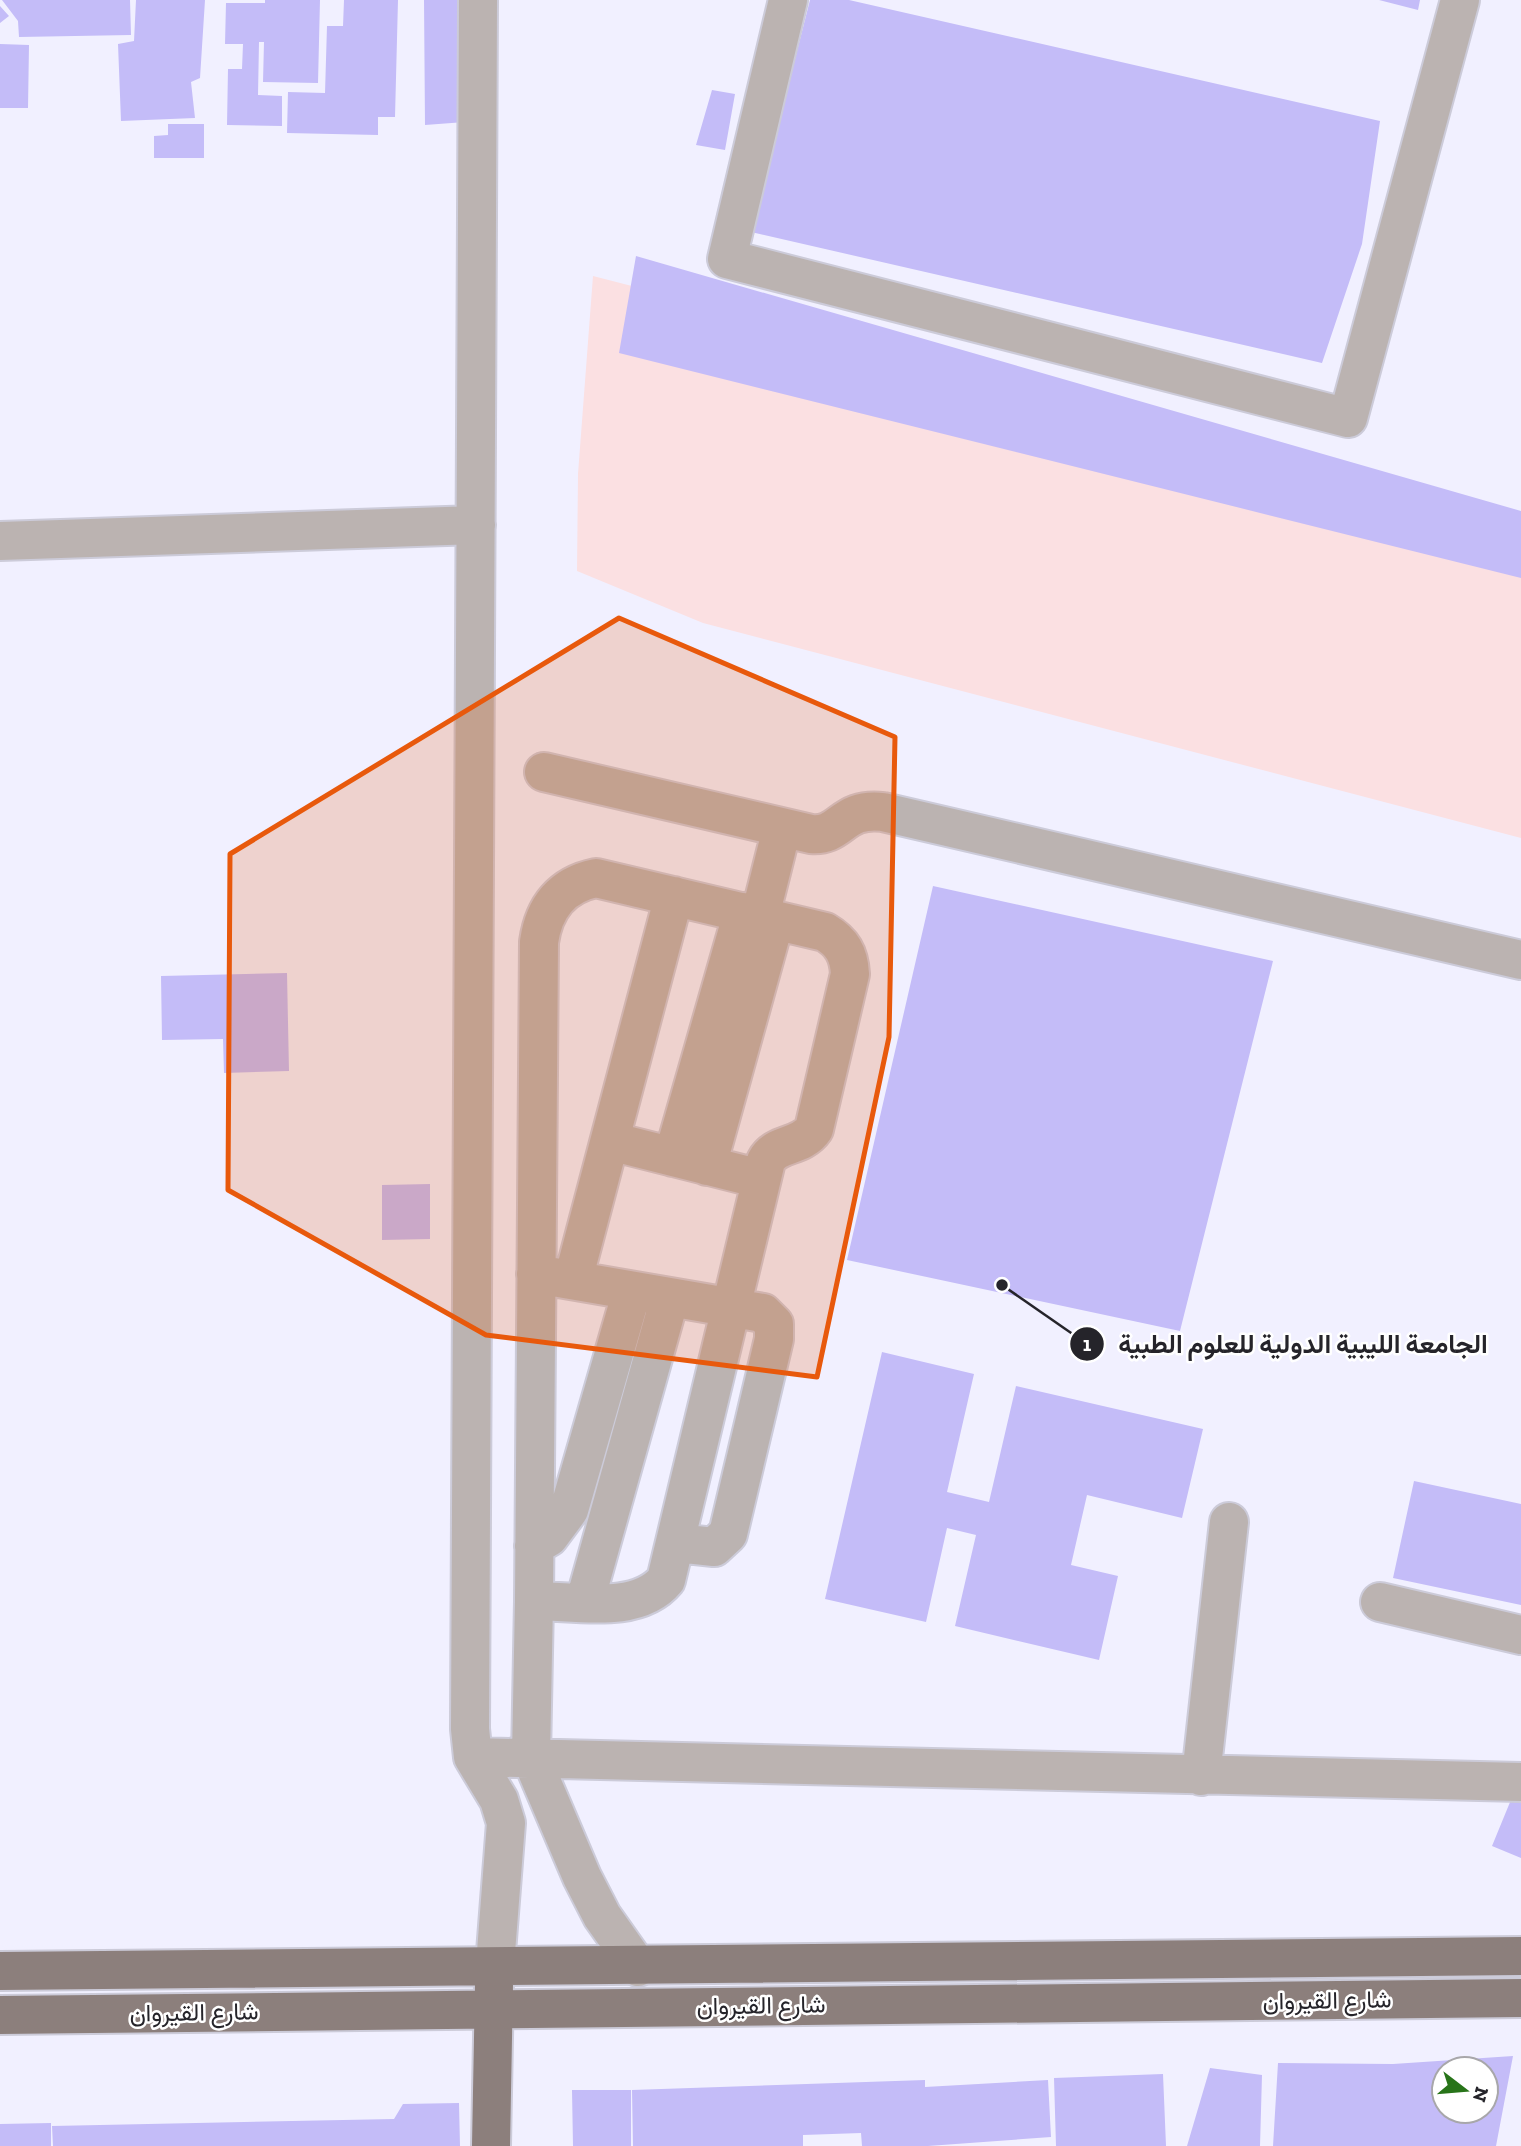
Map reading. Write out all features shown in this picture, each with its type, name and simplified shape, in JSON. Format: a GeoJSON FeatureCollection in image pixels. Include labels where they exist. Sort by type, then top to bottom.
{"type":"FeatureCollection","features":[{"type":"Feature","properties":{"kind":"main road","name":"شارع القيروان"},"geometry":{"type":"LineString","coordinates":[[0,1972],[1521,1956]]}},
{"type":"Feature","properties":{"kind":"main road"},"geometry":{"type":"LineString","coordinates":[[491,2146],[495,1965]]}},
{"type":"Feature","properties":{"kind":"main road","name":"شارع القيروان"},"geometry":{"type":"LineString","coordinates":[[0,2015],[1521,1998]]}},
{"type":"Feature","properties":{"kind":"street"},"geometry":{"type":"LineString","coordinates":[[478,0],[472,1757],[499,1800],[506,1823],[495,1965]]}},
{"type":"Feature","properties":{"kind":"street"},"geometry":{"type":"LineString","coordinates":[[788,0],[727,259],[1348,418],[1460,0]]}},
{"type":"Feature","properties":{"kind":"street"},"geometry":{"type":"LineString","coordinates":[[0,541],[476,525]]}},
{"type":"Feature","properties":{"kind":"street"},"geometry":{"type":"LineString","coordinates":[[544,772],[819,835],[836,828],[855,813],[883,812],[1521,960]]}},
{"type":"Feature","properties":{"kind":"street"},"geometry":{"type":"LineString","coordinates":[[690,1161],[760,916],[782,828]]}},
{"type":"Feature","properties":{"kind":"street"},"geometry":{"type":"LineString","coordinates":[[596,878],[825,932],[836,939],[849,961],[850,974],[814,1129],[802,1142],[776,1149],[770,1154],[761,1179],[677,1543],[666,1580],[657,1591],[635,1601],[560,1601],[534,1546],[555,1277],[541,924],[560,894],[583,881],[596,878]]}},
{"type":"Feature","properties":{"kind":"street"},"geometry":{"type":"LineString","coordinates":[[555,1277],[610,1141],[674,895]]}},
{"type":"Feature","properties":{"kind":"street"},"geometry":{"type":"LineString","coordinates":[[610,1141],[761,1179]]}},
{"type":"Feature","properties":{"kind":"street"},"geometry":{"type":"LineString","coordinates":[[555,1277],[732,1308]]}},
{"type":"Feature","properties":{"kind":"street"},"geometry":{"type":"LineString","coordinates":[[534,1546],[549,1537],[569,1510],[632,1291]]}},
{"type":"Feature","properties":{"kind":"street"},"geometry":{"type":"LineString","coordinates":[[638,1967],[602,1916],[582,1877],[543,1758],[560,1601],[670,1297]]}},
{"type":"Feature","properties":{"kind":"street"},"geometry":{"type":"LineString","coordinates":[[1201,1776],[1229,1522]]}},
{"type":"Feature","properties":{"kind":"street"},"geometry":{"type":"LineString","coordinates":[[1380,1602],[1521,1634]]}},
{"type":"Feature","properties":{"kind":"street"},"geometry":{"type":"LineString","coordinates":[[472,1757],[1521,1782]]}},
{"type":"Feature","properties":{"kind":"highlighted area"},"geometry":{"type":"Polygon","coordinates":[[[619,618],[895,737],[889,1037],[817,1377],[486,1335],[228,1190],[230,854],[619,618]]]}},
{"type":"Feature","properties":{"kind":"shaded area"},"geometry":{"type":"Polygon","coordinates":[[[593,276],[1521,515],[1521,838],[703,623],[577,571],[578,474],[593,276]]]}},
{"type":"Feature","properties":{"kind":"building"},"geometry":{"type":"Polygon","coordinates":[[[2,0],[130,0],[131,35],[19,37],[18,21],[2,0]]]}},
{"type":"Feature","properties":{"kind":"building"},"geometry":{"type":"Polygon","coordinates":[[[136,0],[205,0],[200,78],[191,82],[195,118],[121,121],[118,44],[134,41],[136,0]]]}},
{"type":"Feature","properties":{"kind":"building"},"geometry":{"type":"Polygon","coordinates":[[[265,0],[320,0],[318,83],[263,82],[264,42],[259,42],[258,95],[282,96],[282,126],[227,125],[228,69],[242,69],[243,44],[225,44],[226,3],[265,3],[265,0]]]}},
{"type":"Feature","properties":{"kind":"building"},"geometry":{"type":"Polygon","coordinates":[[[344,0],[398,0],[395,117],[378,117],[378,135],[287,133],[288,92],[325,93],[327,26],[343,26],[344,0]]]}},
{"type":"Feature","properties":{"kind":"building"},"geometry":{"type":"Polygon","coordinates":[[[424,0],[465,0],[465,122],[425,125],[424,0]]]}},
{"type":"Feature","properties":{"kind":"building"},"geometry":{"type":"Polygon","coordinates":[[[810,0],[849,0],[1380,121],[1362,244],[1322,363],[751,232],[810,0]]]}},
{"type":"Feature","properties":{"kind":"building"},"geometry":{"type":"Polygon","coordinates":[[[1379,0],[1420,0],[1418,10],[1379,0]]]}},
{"type":"Feature","properties":{"kind":"building"},"geometry":{"type":"Polygon","coordinates":[[[0,6],[9,16],[0,23],[0,6]]]}},
{"type":"Feature","properties":{"kind":"building"},"geometry":{"type":"Polygon","coordinates":[[[0,44],[29,45],[28,108],[0,108],[0,44]]]}},
{"type":"Feature","properties":{"kind":"building"},"geometry":{"type":"Polygon","coordinates":[[[712,90],[735,94],[725,150],[696,145],[712,90]]]}},
{"type":"Feature","properties":{"kind":"building"},"geometry":{"type":"Polygon","coordinates":[[[168,124],[204,124],[204,158],[154,158],[154,136],[168,135],[168,124]]]}},
{"type":"Feature","properties":{"kind":"building"},"geometry":{"type":"Polygon","coordinates":[[[636,256],[1521,511],[1521,578],[619,353],[636,256]]]}},
{"type":"Feature","properties":{"kind":"building"},"geometry":{"type":"Polygon","coordinates":[[[933,886],[1273,961],[1180,1331],[847,1260],[933,886]]]}},
{"type":"Feature","properties":{"kind":"building"},"geometry":{"type":"Polygon","coordinates":[[[287,973],[289,1071],[224,1073],[223,1039],[162,1040],[161,976],[287,973]]]}},
{"type":"Feature","properties":{"kind":"building"},"geometry":{"type":"Polygon","coordinates":[[[430,1184],[430,1239],[382,1240],[382,1185],[430,1184]]]}},
{"type":"Feature","properties":{"kind":"building"},"geometry":{"type":"Polygon","coordinates":[[[882,1352],[974,1374],[947,1492],[989,1502],[1016,1386],[1203,1429],[1182,1518],[1087,1495],[1071,1565],[1118,1576],[1099,1660],[955,1626],[976,1535],[947,1528],[926,1622],[825,1599],[882,1352]]]}},
{"type":"Feature","properties":{"kind":"building"},"geometry":{"type":"Polygon","coordinates":[[[1414,1481],[1521,1504],[1521,1605],[1393,1578],[1414,1481]]]}},
{"type":"Feature","properties":{"kind":"building"},"geometry":{"type":"Polygon","coordinates":[[[1521,1787],[1521,1858],[1492,1846],[1515,1790],[1521,1787]]]}},
{"type":"Feature","properties":{"kind":"building"},"geometry":{"type":"Polygon","coordinates":[[[1513,2056],[1500,2125],[1500,2057],[1513,2056]]]}},
{"type":"Feature","properties":{"kind":"building"},"geometry":{"type":"Polygon","coordinates":[[[1430,2062],[1430,2125],[1500,2125],[1496,2146],[1273,2146],[1278,2063],[1393,2064],[1430,2062]]]}},
{"type":"Feature","properties":{"kind":"building"},"geometry":{"type":"Polygon","coordinates":[[[1210,2068],[1262,2075],[1260,2146],[1187,2146],[1210,2068]]]}},
{"type":"Feature","properties":{"kind":"building"},"geometry":{"type":"Polygon","coordinates":[[[1163,2074],[1166,2146],[1056,2146],[1054,2078],[1163,2074]]]}},
{"type":"Feature","properties":{"kind":"building"},"geometry":{"type":"Polygon","coordinates":[[[925,2080],[925,2087],[1048,2080],[1051,2137],[928,2146],[862,2146],[861,2133],[803,2135],[803,2146],[633,2146],[632,2090],[925,2080]]]}},
{"type":"Feature","properties":{"kind":"building"},"geometry":{"type":"Polygon","coordinates":[[[572,2090],[631,2090],[631,2146],[573,2146],[572,2090]]]}},
{"type":"Feature","properties":{"kind":"building"},"geometry":{"type":"Polygon","coordinates":[[[459,2103],[460,2146],[53,2146],[52,2126],[394,2119],[403,2104],[459,2103]]]}},
{"type":"Feature","properties":{"kind":"building"},"geometry":{"type":"Polygon","coordinates":[[[51,2123],[51,2146],[0,2146],[0,2124],[51,2123]]]}},
{"type":"Feature","properties":{"kind":"place","name":"الجامعة الليبية الدولية للعلوم الطبية"},"geometry":{"type":"Point","coordinates":[1002,1285]}}]}
